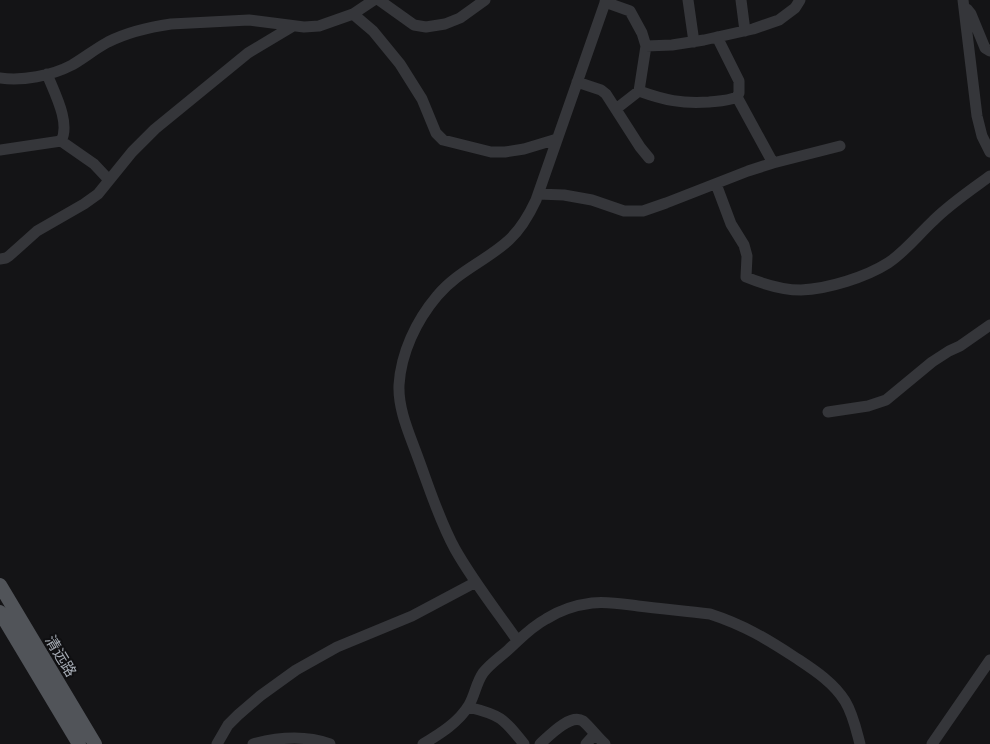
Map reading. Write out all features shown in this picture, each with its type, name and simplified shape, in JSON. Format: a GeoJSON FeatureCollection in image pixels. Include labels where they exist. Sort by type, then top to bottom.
{"type":"FeatureCollection","features":[{"type":"Feature","properties":{"kind":"main road","name":"清远路"},"geometry":{"type":"LineString","coordinates":[[0,585],[95,744]]}},
{"type":"Feature","properties":{"kind":"main road","name":"清远路"},"geometry":{"type":"LineString","coordinates":[[0,612],[79,744]]}},
{"type":"Feature","properties":{"kind":"street"},"geometry":{"type":"LineString","coordinates":[[0,78],[23,78],[47,74],[71,65],[117,38],[160,26],[249,20],[304,27],[319,26],[353,14],[374,0]]}},
{"type":"Feature","properties":{"kind":"street"},"geometry":{"type":"LineString","coordinates":[[379,0],[414,25],[426,28],[445,24],[460,18],[485,0]]}},
{"type":"Feature","properties":{"kind":"street"},"geometry":{"type":"LineString","coordinates":[[688,0],[694,42]]}},
{"type":"Feature","properties":{"kind":"street"},"geometry":{"type":"LineString","coordinates":[[741,0],[745,31]]}},
{"type":"Feature","properties":{"kind":"street"},"geometry":{"type":"LineString","coordinates":[[646,46],[672,46],[745,31],[780,20],[795,8],[800,0]]}},
{"type":"Feature","properties":{"kind":"street"},"geometry":{"type":"LineString","coordinates":[[517,640],[476,582],[445,529],[406,424],[399,387],[400,375],[410,339],[429,307],[443,289],[510,239],[531,211],[605,1],[630,11],[642,33],[646,46],[639,91],[616,109]]}},
{"type":"Feature","properties":{"kind":"street"},"geometry":{"type":"LineString","coordinates":[[963,3],[971,14],[985,48],[990,51]]}},
{"type":"Feature","properties":{"kind":"street"},"geometry":{"type":"LineString","coordinates":[[963,3],[977,116],[982,136],[990,152]]}},
{"type":"Feature","properties":{"kind":"street"},"geometry":{"type":"LineString","coordinates":[[353,14],[373,31],[400,64],[422,99],[436,133],[445,142],[491,152],[505,152],[524,149],[557,139]]}},
{"type":"Feature","properties":{"kind":"street"},"geometry":{"type":"LineString","coordinates":[[0,258],[6,258],[37,231],[84,204],[101,191],[132,152],[155,129],[248,53],[293,26]]}},
{"type":"Feature","properties":{"kind":"street"},"geometry":{"type":"LineString","coordinates":[[717,37],[739,81],[737,98],[773,163]]}},
{"type":"Feature","properties":{"kind":"street"},"geometry":{"type":"LineString","coordinates":[[47,74],[63,121],[65,132],[61,141]]}},
{"type":"Feature","properties":{"kind":"street"},"geometry":{"type":"LineString","coordinates":[[577,82],[601,90],[609,98],[649,158]]}},
{"type":"Feature","properties":{"kind":"street"},"geometry":{"type":"LineString","coordinates":[[639,91],[657,98],[694,103],[737,98]]}},
{"type":"Feature","properties":{"kind":"street"},"geometry":{"type":"LineString","coordinates":[[0,150],[61,141],[89,161],[109,180]]}},
{"type":"Feature","properties":{"kind":"street"},"geometry":{"type":"LineString","coordinates":[[538,194],[564,195],[592,200],[624,211],[637,211],[666,203],[748,171],[840,146]]}},
{"type":"Feature","properties":{"kind":"street"},"geometry":{"type":"LineString","coordinates":[[716,184],[732,224],[744,245],[747,262],[746,277],[768,285],[801,290],[849,281],[869,274],[889,263],[935,220],[990,176]]}},
{"type":"Feature","properties":{"kind":"street"},"geometry":{"type":"LineString","coordinates":[[828,412],[868,406],[886,400],[932,362],[948,351],[960,346],[990,325]]}},
{"type":"Feature","properties":{"kind":"street"},"geometry":{"type":"LineString","coordinates":[[216,744],[228,725],[238,715],[296,670],[336,647],[412,616],[476,582]]}},
{"type":"Feature","properties":{"kind":"street"},"geometry":{"type":"LineString","coordinates":[[423,744],[449,727],[468,707],[483,673],[517,640],[547,618],[570,608],[594,602],[710,614],[739,624],[764,637],[827,680],[844,699],[851,712],[860,744]]}},
{"type":"Feature","properties":{"kind":"street"},"geometry":{"type":"LineString","coordinates":[[932,744],[990,660]]}},
{"type":"Feature","properties":{"kind":"street"},"geometry":{"type":"LineString","coordinates":[[468,707],[498,717],[507,724],[524,744]]}},
{"type":"Feature","properties":{"kind":"street"},"geometry":{"type":"LineString","coordinates":[[540,744],[565,723],[574,720],[582,721],[602,741]]}},
{"type":"Feature","properties":{"kind":"street"},"geometry":{"type":"LineString","coordinates":[[253,744],[290,738],[312,739],[330,744]]}},
{"type":"Feature","properties":{"kind":"street"},"geometry":{"type":"LineString","coordinates":[[586,744],[602,741]]}}]}
